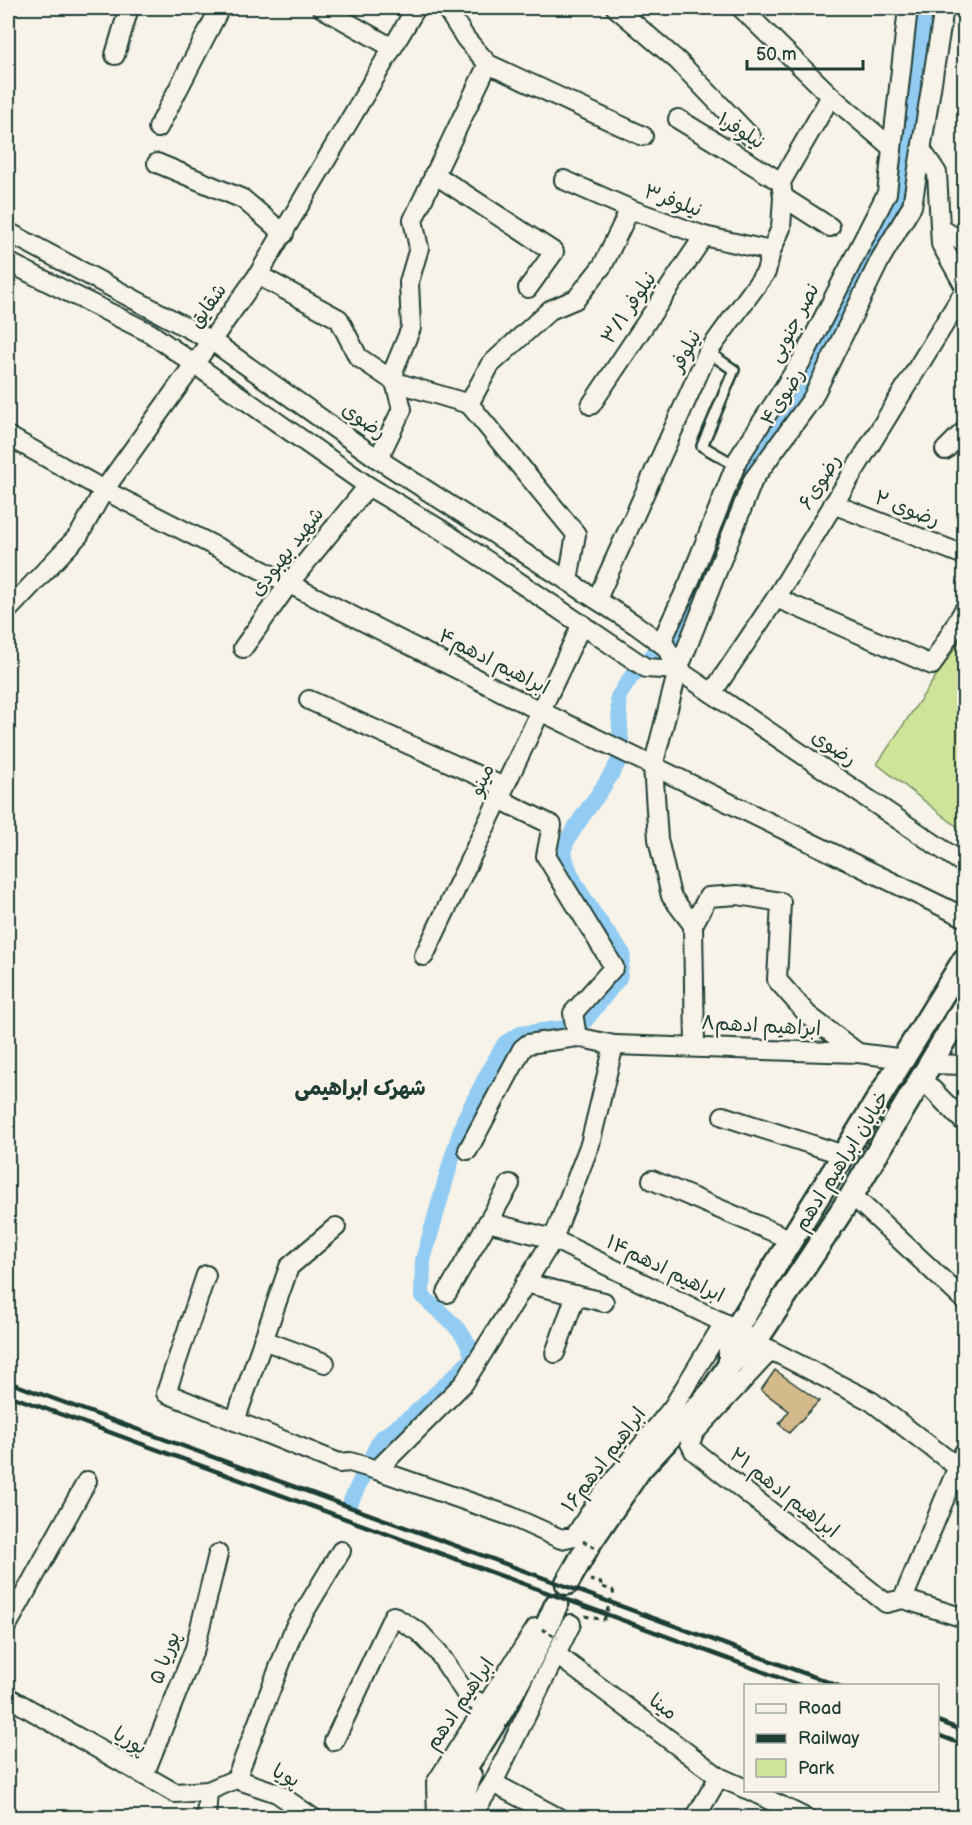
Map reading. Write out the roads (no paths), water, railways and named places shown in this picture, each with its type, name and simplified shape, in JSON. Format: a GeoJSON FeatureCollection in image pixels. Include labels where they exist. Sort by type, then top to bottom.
{"type":"FeatureCollection","features":[{"type":"Feature","properties":{"kind":"street"},"geometry":{"type":"LineString","coordinates":[[115,56],[129,8]]}},
{"type":"Feature","properties":{"kind":"street"},"geometry":{"type":"LineString","coordinates":[[158,128],[220,8]]}},
{"type":"Feature","properties":{"kind":"street"},"geometry":{"type":"LineString","coordinates":[[322,8],[391,47]]}},
{"type":"Feature","properties":{"kind":"street","name":"شقایق"},"geometry":{"type":"LineString","coordinates":[[8,610],[79,535],[104,490],[258,275],[416,8]]}},
{"type":"Feature","properties":{"kind":"street"},"geometry":{"type":"LineString","coordinates":[[447,8],[466,39],[488,64],[643,136]]}},
{"type":"Feature","properties":{"kind":"street"},"geometry":{"type":"LineString","coordinates":[[616,8],[678,61],[751,137]]}},
{"type":"Feature","properties":{"kind":"street"},"geometry":{"type":"LineString","coordinates":[[741,8],[831,96],[892,148],[917,149],[937,173],[941,244],[964,285]]}},
{"type":"Feature","properties":{"kind":"street","name":"نصر جنوبی"},"geometry":{"type":"LineString","coordinates":[[661,643],[689,583],[735,465],[802,360],[887,193],[908,8]]}},
{"type":"Feature","properties":{"kind":"street","name":"رضوی۴"},"geometry":{"type":"LineString","coordinates":[[693,925],[670,896],[658,839],[653,766],[678,670],[753,480],[812,399],[881,258],[912,206],[917,149],[944,8]]}},
{"type":"Feature","properties":{"kind":"street"},"geometry":{"type":"LineString","coordinates":[[378,459],[402,409],[394,369],[411,328],[409,282],[419,248],[413,220],[488,64]]}},
{"type":"Feature","properties":{"kind":"street","name":"نیلوفر"},"geometry":{"type":"LineString","coordinates":[[597,599],[708,352],[766,272],[771,251],[781,228],[782,190],[811,130],[831,96]]}},
{"type":"Feature","properties":{"kind":"street","name":"نیلوفر۱"},"geometry":{"type":"LineString","coordinates":[[678,119],[782,190],[830,227]]}},
{"type":"Feature","properties":{"kind":"street"},"geometry":{"type":"LineString","coordinates":[[156,163],[243,199],[284,234]]}},
{"type":"Feature","properties":{"kind":"street"},"geometry":{"type":"LineString","coordinates":[[434,174],[554,252],[528,288]]}},
{"type":"Feature","properties":{"kind":"street","name":"نیلوفر۳"},"geometry":{"type":"LineString","coordinates":[[564,180],[630,209],[704,236],[771,251]]}},
{"type":"Feature","properties":{"kind":"street"},"geometry":{"type":"LineString","coordinates":[[469,404],[490,364],[550,310],[576,299],[603,265],[630,209]]}},
{"type":"Feature","properties":{"kind":"street"},"geometry":{"type":"LineString","coordinates":[[940,228],[964,243]]}},
{"type":"Feature","properties":{"kind":"street","name":"رضوی"},"geometry":{"type":"LineString","coordinates":[[8,232],[115,287],[212,341],[378,459],[597,599],[666,646],[678,670],[964,864]]}},
{"type":"Feature","properties":{"kind":"street","name":"نیلوفر ۳/۱"},"geometry":{"type":"LineString","coordinates":[[591,405],[704,236]]}},
{"type":"Feature","properties":{"kind":"street"},"geometry":{"type":"LineString","coordinates":[[8,262],[150,333],[368,486],[442,531],[487,564],[646,668],[678,670]]}},
{"type":"Feature","properties":{"kind":"street"},"geometry":{"type":"LineString","coordinates":[[258,275],[339,319],[358,357],[395,382],[469,404],[576,534],[568,581]]}},
{"type":"Feature","properties":{"kind":"street","name":"رضوی۶"},"geometry":{"type":"LineString","coordinates":[[712,693],[776,598],[964,292]]}},
{"type":"Feature","properties":{"kind":"street"},"geometry":{"type":"LineString","coordinates":[[945,450],[964,431]]}},
{"type":"Feature","properties":{"kind":"street","name":"ابراهیم ادهم۴"},"geometry":{"type":"LineString","coordinates":[[8,436],[104,490],[290,582],[540,711],[964,917]]}},
{"type":"Feature","properties":{"kind":"street","name":"شهید بهبودی"},"geometry":{"type":"LineString","coordinates":[[243,648],[290,582],[368,486]]}},
{"type":"Feature","properties":{"kind":"street","name":"رضوی ۲"},"geometry":{"type":"LineString","coordinates":[[833,504],[964,555]]}},
{"type":"Feature","properties":{"kind":"street"},"geometry":{"type":"LineString","coordinates":[[442,531],[456,508]]}},
{"type":"Feature","properties":{"kind":"street"},"geometry":{"type":"LineString","coordinates":[[776,598],[932,665],[964,610]]}},
{"type":"Feature","properties":{"kind":"street","name":"مینو"},"geometry":{"type":"LineString","coordinates":[[424,956],[582,624]]}},
{"type":"Feature","properties":{"kind":"street"},"geometry":{"type":"LineString","coordinates":[[309,700],[501,793],[552,825],[546,856],[614,967],[573,1013],[577,1037],[528,1044],[522,1049],[468,1150]]}},
{"type":"Feature","properties":{"kind":"street"},"geometry":{"type":"LineString","coordinates":[[695,1046],[693,925],[708,897],[738,895],[781,902],[777,980],[808,1015],[858,1053]]}},
{"type":"Feature","properties":{"kind":"street","name":"خیابان ابراهیم ادهم"},"geometry":{"type":"LineString","coordinates":[[747,1336],[792,1240],[964,960]]}},
{"type":"Feature","properties":{"kind":"street","name":"خیابان ابراهیم ادهم"},"geometry":{"type":"LineString","coordinates":[[577,1581],[602,1523],[640,1469],[711,1393],[747,1336],[852,1195],[964,1007]]}},
{"type":"Feature","properties":{"kind":"street","name":"ابراهیم ادهم۸"},"geometry":{"type":"LineString","coordinates":[[577,1037],[614,1045],[858,1053],[905,1059]]}},
{"type":"Feature","properties":{"kind":"street"},"geometry":{"type":"LineString","coordinates":[[377,1470],[464,1383],[553,1239],[590,1144],[614,1045]]}},
{"type":"Feature","properties":{"kind":"street"},"geometry":{"type":"LineString","coordinates":[[964,1065],[926,1071],[964,1122]]}},
{"type":"Feature","properties":{"kind":"street"},"geometry":{"type":"LineString","coordinates":[[723,1116],[844,1155]]}},
{"type":"Feature","properties":{"kind":"street"},"geometry":{"type":"LineString","coordinates":[[652,1180],[792,1240]]}},
{"type":"Feature","properties":{"kind":"street"},"geometry":{"type":"LineString","coordinates":[[447,1293],[510,1184]]}},
{"type":"Feature","properties":{"kind":"street"},"geometry":{"type":"LineString","coordinates":[[852,1195],[964,1300]]}},
{"type":"Feature","properties":{"kind":"street","name":"ابراهیم ادهم۱۴"},"geometry":{"type":"LineString","coordinates":[[488,1222],[553,1239],[871,1401],[960,1470]]}},
{"type":"Feature","properties":{"kind":"street"},"geometry":{"type":"LineString","coordinates":[[235,1421],[289,1267],[336,1227]]}},
{"type":"Feature","properties":{"kind":"street","name":"ابراهیم ادهم۱۶"},"geometry":{"type":"LineString","coordinates":[[206,1275],[166,1393],[339,1463],[350,1462],[377,1470],[510,1516],[561,1539],[575,1536],[598,1500],[673,1407],[747,1336]]}},
{"type":"Feature","properties":{"kind":"street"},"geometry":{"type":"LineString","coordinates":[[525,1283],[604,1302]]}},
{"type":"Feature","properties":{"kind":"street"},"geometry":{"type":"LineString","coordinates":[[555,1353],[576,1295]]}},
{"type":"Feature","properties":{"kind":"street","name":"ابراهیم ادهم ۲۱"},"geometry":{"type":"LineString","coordinates":[[747,1336],[694,1433],[690,1443],[694,1451],[886,1603],[903,1599],[964,1618]]}},
{"type":"Feature","properties":{"kind":"street"},"geometry":{"type":"LineString","coordinates":[[263,1340],[325,1363]]}},
{"type":"Feature","properties":{"kind":"street"},"geometry":{"type":"LineString","coordinates":[[903,1599],[960,1470],[964,1452]]}},
{"type":"Feature","properties":{"kind":"street"},"geometry":{"type":"LineString","coordinates":[[8,1624],[87,1481]]}},
{"type":"Feature","properties":{"kind":"street"},"geometry":{"type":"LineString","coordinates":[[236,1779],[294,1629],[341,1551]]}},
{"type":"Feature","properties":{"kind":"street","name":"پوریا ۵"},"geometry":{"type":"LineString","coordinates":[[144,1775],[195,1648],[218,1554]]}},
{"type":"Feature","properties":{"kind":"street"},"geometry":{"type":"LineString","coordinates":[[470,1818],[493,1783],[557,1646],[567,1614]]}},
{"type":"Feature","properties":{"kind":"street"},"geometry":{"type":"LineString","coordinates":[[443,1817],[463,1767],[478,1748],[543,1638],[567,1614]]}},
{"type":"Feature","properties":{"kind":"street"},"geometry":{"type":"LineString","coordinates":[[334,1741],[393,1616],[419,1632],[438,1652],[468,1697],[485,1705]]}},
{"type":"Feature","properties":{"kind":"street","name":"ابراهیم ادهم"},"geometry":{"type":"LineString","coordinates":[[443,1817],[436,1783],[485,1705],[541,1625]]}},
{"type":"Feature","properties":{"kind":"street","name":"مینا"},"geometry":{"type":"LineString","coordinates":[[557,1646],[719,1777],[744,1789]]}},
{"type":"Feature","properties":{"kind":"street","name":"پوریا"},"geometry":{"type":"LineString","coordinates":[[8,1697],[175,1793],[208,1791],[236,1779]]}},
{"type":"Feature","properties":{"kind":"street"},"geometry":{"type":"LineString","coordinates":[[695,1818],[719,1777]]}},
{"type":"Feature","properties":{"kind":"street","name":"پویا"},"geometry":{"type":"LineString","coordinates":[[236,1779],[277,1793],[313,1818]]}},
{"type":"Feature","properties":{"kind":"street"},"geometry":{"type":"LineString","coordinates":[[493,1783],[559,1818]]}},
{"type":"Feature","properties":{"kind":"street"},"geometry":{"type":"LineString","coordinates":[[206,1818],[208,1791]]}},
{"type":"Feature","properties":{"kind":"street","name":"مینا"},"geometry":{"type":"LineString","coordinates":[[751,1792],[806,1818]]}},
{"type":"Feature","properties":{"kind":"lane"},"geometry":{"type":"LineString","coordinates":[[708,352],[735,370],[702,446],[735,465]]}},
{"type":"Feature","properties":{"kind":"waterway"},"geometry":{"type":"LineString","coordinates":[[742,486],[899,203],[925,8]]}},
{"type":"Feature","properties":{"kind":"waterway"},"geometry":{"type":"LineString","coordinates":[[621,741],[618,697],[631,677],[674,634],[696,600],[704,580]]}},
{"type":"Feature","properties":{"kind":"waterway"},"geometry":{"type":"LineString","coordinates":[[585,1021],[619,978],[623,954],[584,899],[568,866],[565,852],[567,841],[618,762]]}},
{"type":"Feature","properties":{"kind":"waterway"},"geometry":{"type":"LineString","coordinates":[[351,1501],[380,1439],[412,1416],[472,1359],[470,1350],[460,1332],[422,1296],[423,1260],[464,1120],[505,1043],[520,1034],[564,1028]]}},
{"type":"Feature","properties":{"kind":"railway"},"geometry":{"type":"LineString","coordinates":[[8,1382],[834,1684]]}},
{"type":"Feature","properties":{"kind":"railway"},"geometry":{"type":"LineString","coordinates":[[8,1395],[797,1684]]}},
{"type":"Feature","properties":{"kind":"railway"},"geometry":{"type":"LineString","coordinates":[[939,1721],[964,1731]]}},
{"type":"Feature","properties":{"kind":"railway"},"geometry":{"type":"LineString","coordinates":[[939,1735],[964,1745]]}},
{"type":"Feature","properties":{"kind":"district","name":"شهرک ابراهیمی"},"geometry":{"type":"Point","coordinates":[360,1088]}}]}
